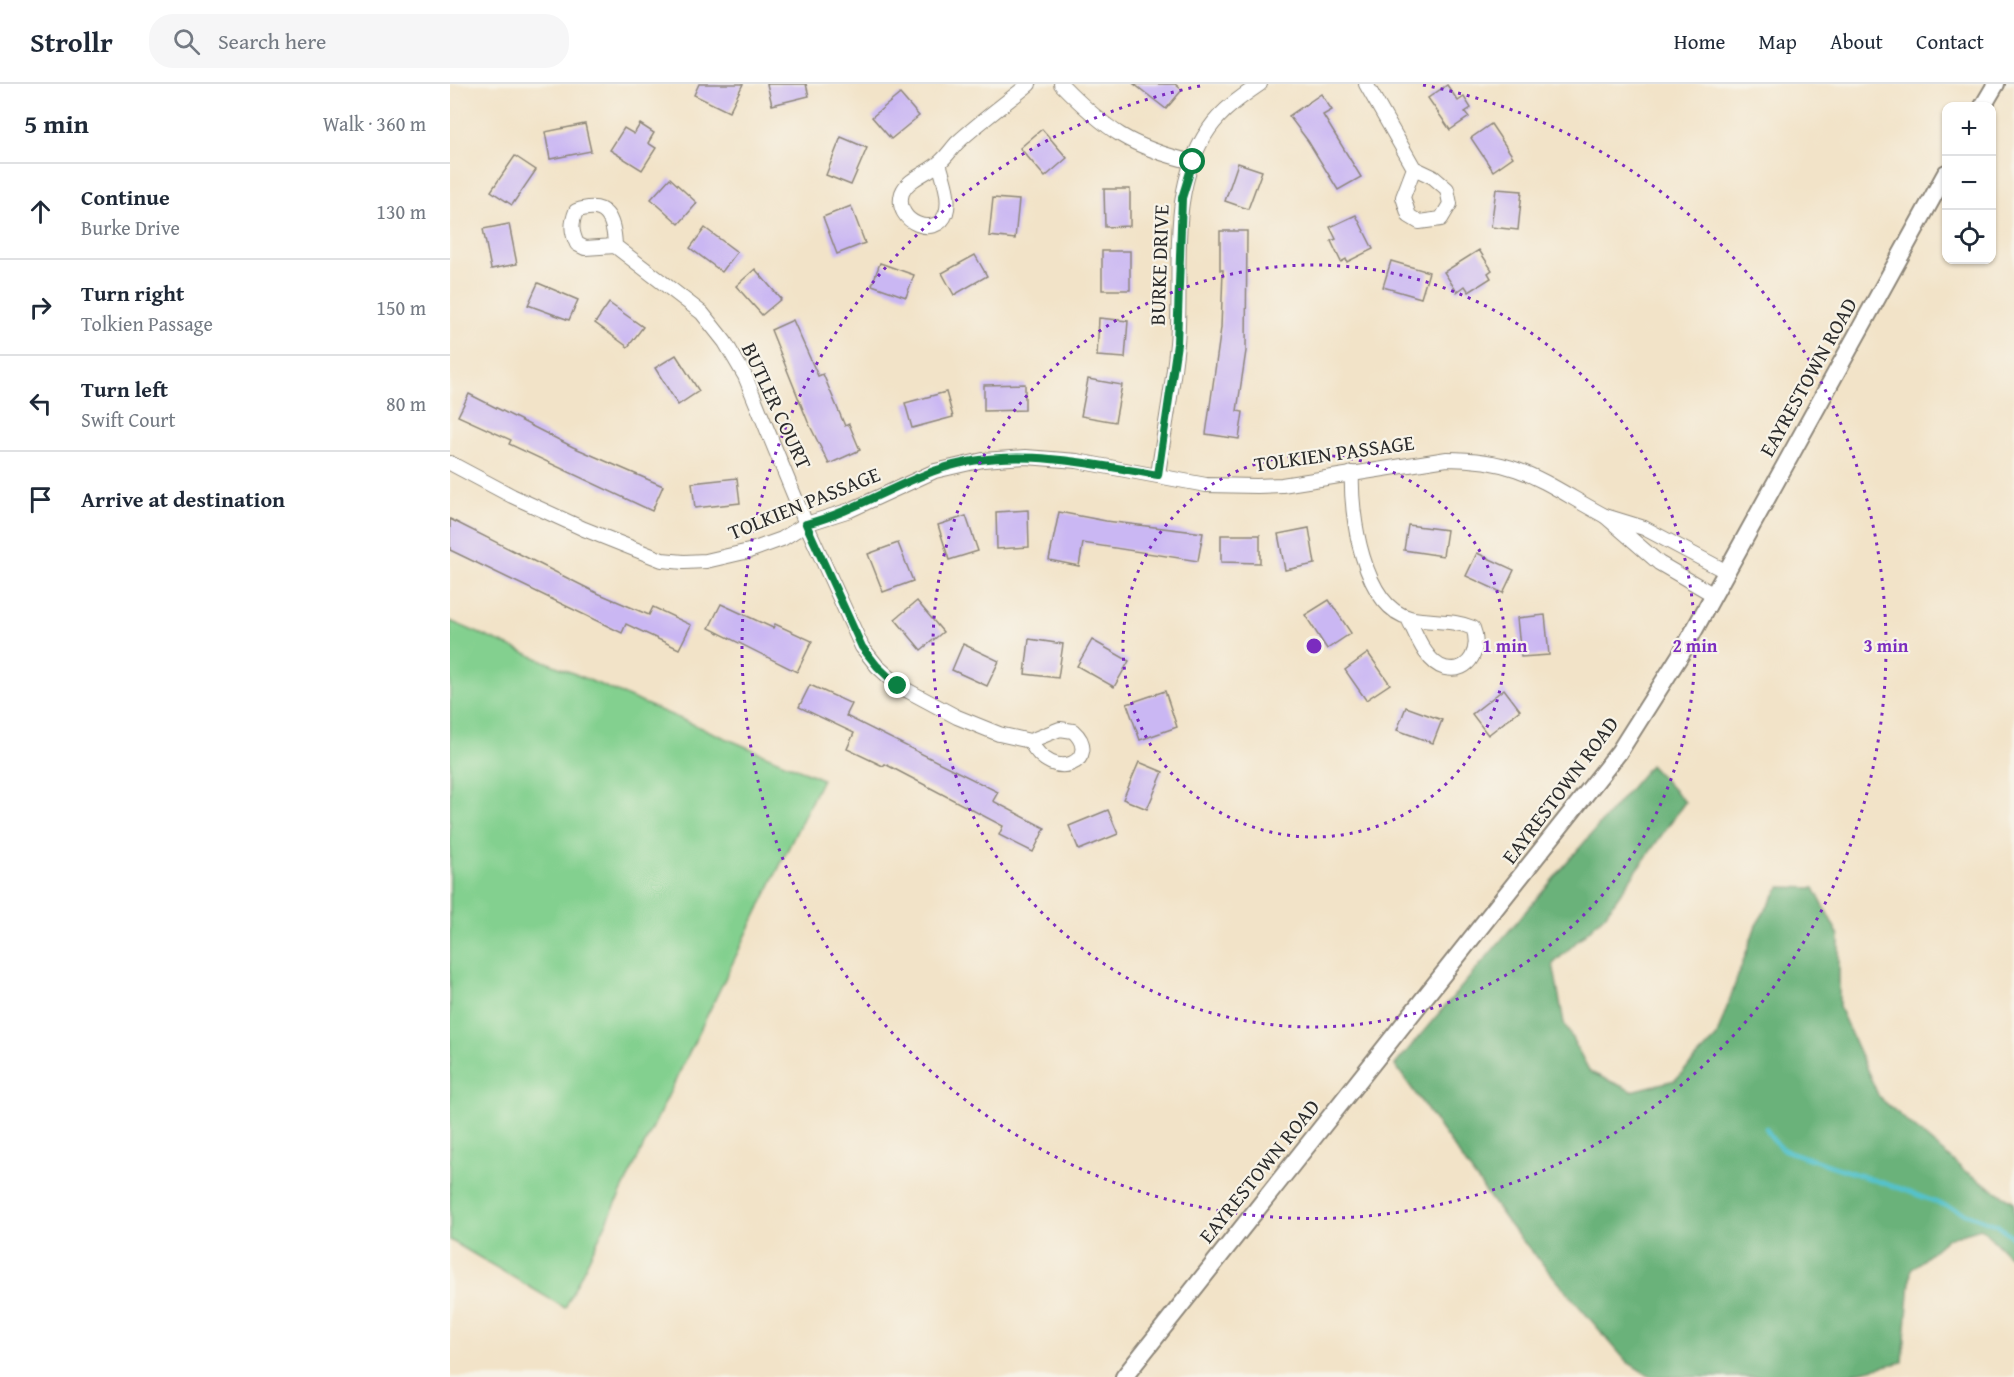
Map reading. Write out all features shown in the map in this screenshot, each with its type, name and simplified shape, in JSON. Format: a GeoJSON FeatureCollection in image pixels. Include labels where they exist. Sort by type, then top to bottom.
{"type":"FeatureCollection","features":[{"type":"Feature","properties":{"kind":"street"},"geometry":{"type":"LineString","coordinates":[[939,163],[946,192],[946,213],[940,222],[927,226],[914,224],[903,214],[901,199],[905,186],[939,163],[958,142],[1029,84]]}},
{"type":"Feature","properties":{"kind":"street"},"geometry":{"type":"LineString","coordinates":[[1061,84],[1093,117],[1124,138],[1154,153],[1193,162]]}},
{"type":"Feature","properties":{"kind":"street","name":"BURKE DRIVE"},"geometry":{"type":"LineString","coordinates":[[1158,475],[1177,344],[1182,198],[1193,162],[1209,129],[1222,113],[1260,84]]}},
{"type":"Feature","properties":{"kind":"street"},"geometry":{"type":"LineString","coordinates":[[1366,84],[1414,168]]}},
{"type":"Feature","properties":{"kind":"street"},"geometry":{"type":"LineString","coordinates":[[1985,102],[1996,84]]}},
{"type":"Feature","properties":{"kind":"street","name":"EAYRESTOWN ROAD"},"geometry":{"type":"LineString","coordinates":[[1124,1377],[1597,783],[1661,688],[1942,182]]}},
{"type":"Feature","properties":{"kind":"street","name":"BUTLER COURT"},"geometry":{"type":"LineString","coordinates":[[615,246],[702,313],[725,342],[749,386],[806,524],[862,647],[877,666],[898,686],[957,717],[999,734],[1030,741]]}},
{"type":"Feature","properties":{"kind":"street","name":"TOLKIEN PASSAGE"},"geometry":{"type":"LineString","coordinates":[[450,463],[573,524],[662,560],[695,561],[727,557],[782,539],[806,524],[850,510],[935,471],[1004,457],[1052,459],[1158,475],[1206,485],[1257,486],[1282,485],[1447,459],[1495,462],[1540,478],[1605,516],[1659,563],[1714,595]]}},
{"type":"Feature","properties":{"kind":"street"},"geometry":{"type":"LineString","coordinates":[[1352,473],[1351,494],[1359,549],[1379,592],[1389,605],[1408,618],[1460,622],[1473,628],[1477,637],[1477,649],[1472,659],[1458,667],[1444,668],[1432,659],[1419,642],[1408,618]]}},
{"type":"Feature","properties":{"kind":"street","name":"TOLKIEN PASSAGE"},"geometry":{"type":"LineString","coordinates":[[1605,516],[1644,528],[1727,572]]}},
{"type":"Feature","properties":{"kind":"green space"},"geometry":{"type":"Polygon","coordinates":[[[450,621],[822,779],[565,1308],[450,1240],[450,621]]]}},
{"type":"Feature","properties":{"kind":"green space"},"geometry":{"type":"Polygon","coordinates":[[[1650,765],[1685,802],[1605,915],[1553,964],[1564,1023],[1590,1072],[1632,1091],[1675,1080],[1716,1038],[1756,925],[1780,887],[1814,888],[1839,936],[1839,1007],[1879,1097],[1966,1172],[2014,1202],[2014,1261],[1981,1228],[1948,1238],[1911,1270],[1903,1362],[1835,1377],[1651,1377],[1627,1362],[1510,1226],[1395,1065],[1650,765]]]}},
{"type":"Feature","properties":{"kind":"building"},"geometry":{"type":"Polygon","coordinates":[[[699,84],[743,84],[729,112],[694,95],[699,84]]]}},
{"type":"Feature","properties":{"kind":"building"},"geometry":{"type":"Polygon","coordinates":[[[767,84],[806,84],[809,96],[772,105],[767,84]]]}},
{"type":"Feature","properties":{"kind":"building"},"geometry":{"type":"Polygon","coordinates":[[[1134,84],[1175,84],[1182,90],[1166,109],[1134,84]]]}},
{"type":"Feature","properties":{"kind":"building"},"geometry":{"type":"Polygon","coordinates":[[[1447,85],[1458,101],[1464,97],[1471,108],[1465,112],[1469,117],[1450,130],[1428,98],[1447,85]]]}},
{"type":"Feature","properties":{"kind":"building"},"geometry":{"type":"Polygon","coordinates":[[[900,94],[919,116],[891,139],[872,117],[900,94]]]}},
{"type":"Feature","properties":{"kind":"building"},"geometry":{"type":"Polygon","coordinates":[[[1321,94],[1332,110],[1323,115],[1361,177],[1338,190],[1308,141],[1289,116],[1321,94]]]}},
{"type":"Feature","properties":{"kind":"building"},"geometry":{"type":"Polygon","coordinates":[[[585,124],[591,151],[550,159],[545,132],[585,124]]]}},
{"type":"Feature","properties":{"kind":"building"},"geometry":{"type":"Polygon","coordinates":[[[640,124],[654,133],[648,143],[656,148],[642,170],[610,150],[624,128],[634,134],[640,124]]]}},
{"type":"Feature","properties":{"kind":"building"},"geometry":{"type":"Polygon","coordinates":[[[1491,124],[1513,157],[1493,171],[1471,138],[1491,124]]]}},
{"type":"Feature","properties":{"kind":"building"},"geometry":{"type":"Polygon","coordinates":[[[1042,129],[1067,158],[1045,177],[1020,148],[1042,129]]]}},
{"type":"Feature","properties":{"kind":"building"},"geometry":{"type":"Polygon","coordinates":[[[841,137],[867,148],[851,185],[826,175],[841,137]]]}},
{"type":"Feature","properties":{"kind":"building"},"geometry":{"type":"Polygon","coordinates":[[[515,156],[536,170],[512,205],[491,191],[515,156]]]}},
{"type":"Feature","properties":{"kind":"building"},"geometry":{"type":"Polygon","coordinates":[[[1238,163],[1262,171],[1248,209],[1225,201],[1238,163]]]}},
{"type":"Feature","properties":{"kind":"building"},"geometry":{"type":"Polygon","coordinates":[[[670,178],[697,203],[679,224],[651,199],[670,178]]]}},
{"type":"Feature","properties":{"kind":"building"},"geometry":{"type":"Polygon","coordinates":[[[1104,189],[1130,189],[1130,226],[1105,227],[1104,189]]]}},
{"type":"Feature","properties":{"kind":"building"},"geometry":{"type":"Polygon","coordinates":[[[1496,189],[1522,191],[1518,230],[1491,227],[1496,189]]]}},
{"type":"Feature","properties":{"kind":"building"},"geometry":{"type":"Polygon","coordinates":[[[993,198],[1019,200],[1015,239],[989,236],[993,198]]]}},
{"type":"Feature","properties":{"kind":"building"},"geometry":{"type":"Polygon","coordinates":[[[851,206],[865,243],[837,254],[823,217],[851,206]]]}},
{"type":"Feature","properties":{"kind":"building"},"geometry":{"type":"Polygon","coordinates":[[[1356,215],[1373,249],[1347,262],[1346,259],[1341,262],[1331,241],[1336,239],[1330,227],[1356,215]]]}},
{"type":"Feature","properties":{"kind":"building"},"geometry":{"type":"Polygon","coordinates":[[[509,224],[517,264],[491,269],[483,229],[509,224]]]}},
{"type":"Feature","properties":{"kind":"building"},"geometry":{"type":"Polygon","coordinates":[[[705,228],[737,252],[722,272],[690,248],[705,228]]]}},
{"type":"Feature","properties":{"kind":"building"},"geometry":{"type":"Polygon","coordinates":[[[1220,231],[1247,231],[1246,351],[1237,411],[1243,412],[1239,439],[1206,434],[1221,328],[1223,270],[1220,270],[1220,231]]]}},
{"type":"Feature","properties":{"kind":"building"},"geometry":{"type":"Polygon","coordinates":[[[1479,250],[1492,270],[1488,273],[1491,278],[1469,292],[1465,286],[1457,292],[1444,272],[1479,250]]]}},
{"type":"Feature","properties":{"kind":"building"},"geometry":{"type":"Polygon","coordinates":[[[1102,251],[1130,251],[1130,290],[1102,290],[1102,251]]]}},
{"type":"Feature","properties":{"kind":"building"},"geometry":{"type":"Polygon","coordinates":[[[975,255],[987,276],[954,295],[942,273],[975,255]]]}},
{"type":"Feature","properties":{"kind":"building"},"geometry":{"type":"Polygon","coordinates":[[[1391,261],[1429,272],[1421,298],[1383,287],[1391,261]]]}},
{"type":"Feature","properties":{"kind":"building"},"geometry":{"type":"Polygon","coordinates":[[[880,263],[914,275],[906,297],[872,285],[880,263]]]}},
{"type":"Feature","properties":{"kind":"building"},"geometry":{"type":"Polygon","coordinates":[[[755,269],[781,299],[762,315],[736,286],[755,269]]]}},
{"type":"Feature","properties":{"kind":"building"},"geometry":{"type":"Polygon","coordinates":[[[538,283],[578,300],[569,320],[528,305],[538,283]]]}},
{"type":"Feature","properties":{"kind":"building"},"geometry":{"type":"Polygon","coordinates":[[[609,303],[643,327],[628,347],[595,323],[609,303]]]}},
{"type":"Feature","properties":{"kind":"building"},"geometry":{"type":"Polygon","coordinates":[[[1099,318],[1128,321],[1125,358],[1097,356],[1099,318]]]}},
{"type":"Feature","properties":{"kind":"building"},"geometry":{"type":"Polygon","coordinates":[[[793,320],[818,376],[823,374],[845,426],[849,424],[860,450],[829,464],[808,422],[771,330],[793,320]]]}},
{"type":"Feature","properties":{"kind":"building"},"geometry":{"type":"Polygon","coordinates":[[[676,355],[699,391],[678,405],[655,368],[676,355]]]}},
{"type":"Feature","properties":{"kind":"building"},"geometry":{"type":"Polygon","coordinates":[[[1088,379],[1122,385],[1115,422],[1081,416],[1088,379]]]}},
{"type":"Feature","properties":{"kind":"building"},"geometry":{"type":"Polygon","coordinates":[[[1025,384],[1025,410],[984,411],[984,385],[1025,384]]]}},
{"type":"Feature","properties":{"kind":"building"},"geometry":{"type":"Polygon","coordinates":[[[946,392],[953,417],[912,428],[905,403],[946,392]]]}},
{"type":"Feature","properties":{"kind":"building"},"geometry":{"type":"Polygon","coordinates":[[[469,394],[573,447],[663,486],[652,511],[509,444],[511,440],[458,416],[469,394]]]}},
{"type":"Feature","properties":{"kind":"building"},"geometry":{"type":"Polygon","coordinates":[[[737,478],[740,503],[695,508],[692,483],[737,478]]]}},
{"type":"Feature","properties":{"kind":"building"},"geometry":{"type":"Polygon","coordinates":[[[1028,510],[1029,547],[997,549],[996,512],[1028,510]]]}},
{"type":"Feature","properties":{"kind":"building"},"geometry":{"type":"Polygon","coordinates":[[[1059,512],[1106,521],[1203,533],[1198,561],[1083,543],[1079,566],[1049,560],[1059,512]]]}},
{"type":"Feature","properties":{"kind":"building"},"geometry":{"type":"Polygon","coordinates":[[[966,516],[978,551],[949,560],[938,525],[966,516]]]}},
{"type":"Feature","properties":{"kind":"building"},"geometry":{"type":"Polygon","coordinates":[[[450,519],[595,592],[649,615],[653,607],[691,625],[679,649],[626,624],[622,633],[450,550],[450,519]]]}},
{"type":"Feature","properties":{"kind":"building"},"geometry":{"type":"Polygon","coordinates":[[[1408,525],[1447,530],[1443,556],[1404,550],[1408,525]]]}},
{"type":"Feature","properties":{"kind":"building"},"geometry":{"type":"Polygon","coordinates":[[[1309,528],[1315,564],[1285,570],[1278,534],[1309,528]]]}},
{"type":"Feature","properties":{"kind":"building"},"geometry":{"type":"Polygon","coordinates":[[[1221,535],[1260,535],[1260,563],[1221,562],[1221,535]]]}},
{"type":"Feature","properties":{"kind":"building"},"geometry":{"type":"Polygon","coordinates":[[[898,543],[913,581],[883,592],[868,554],[898,543]]]}},
{"type":"Feature","properties":{"kind":"building"},"geometry":{"type":"Polygon","coordinates":[[[1477,553],[1514,570],[1503,593],[1466,576],[1477,553]]]}},
{"type":"Feature","properties":{"kind":"building"},"geometry":{"type":"Polygon","coordinates":[[[1329,600],[1351,633],[1327,649],[1305,615],[1329,600]]]}},
{"type":"Feature","properties":{"kind":"building"},"geometry":{"type":"Polygon","coordinates":[[[917,601],[943,632],[921,650],[895,619],[917,601]]]}},
{"type":"Feature","properties":{"kind":"building"},"geometry":{"type":"Polygon","coordinates":[[[721,604],[773,628],[775,624],[812,641],[797,672],[709,628],[721,604]]]}},
{"type":"Feature","properties":{"kind":"building"},"geometry":{"type":"Polygon","coordinates":[[[1545,615],[1549,655],[1521,657],[1517,618],[1545,615]]]}},
{"type":"Feature","properties":{"kind":"building"},"geometry":{"type":"Polygon","coordinates":[[[1029,639],[1063,644],[1058,678],[1025,674],[1029,639]]]}},
{"type":"Feature","properties":{"kind":"building"},"geometry":{"type":"Polygon","coordinates":[[[1092,640],[1129,661],[1114,687],[1077,666],[1092,640]]]}},
{"type":"Feature","properties":{"kind":"building"},"geometry":{"type":"Polygon","coordinates":[[[963,644],[999,661],[987,686],[952,670],[963,644]]]}},
{"type":"Feature","properties":{"kind":"building"},"geometry":{"type":"Polygon","coordinates":[[[1368,653],[1390,684],[1366,700],[1345,670],[1368,653]]]}},
{"type":"Feature","properties":{"kind":"building"},"geometry":{"type":"Polygon","coordinates":[[[810,685],[852,704],[846,716],[998,792],[993,801],[1045,828],[1033,852],[999,835],[1003,826],[885,764],[883,766],[847,749],[854,733],[799,707],[810,685]]]}},
{"type":"Feature","properties":{"kind":"building"},"geometry":{"type":"Polygon","coordinates":[[[1504,689],[1520,710],[1488,735],[1472,714],[1504,689]]]}},
{"type":"Feature","properties":{"kind":"building"},"geometry":{"type":"Polygon","coordinates":[[[1165,691],[1177,727],[1140,740],[1127,704],[1165,691]]]}},
{"type":"Feature","properties":{"kind":"building"},"geometry":{"type":"Polygon","coordinates":[[[1406,707],[1442,720],[1433,743],[1397,730],[1406,707]]]}},
{"type":"Feature","properties":{"kind":"building"},"geometry":{"type":"Polygon","coordinates":[[[1139,762],[1163,772],[1147,809],[1123,799],[1139,762]]]}},
{"type":"Feature","properties":{"kind":"building"},"geometry":{"type":"Polygon","coordinates":[[[1108,810],[1118,834],[1079,850],[1069,826],[1108,810]]]}},
{"type":"Feature","properties":{"kind":"waterway"},"geometry":{"type":"LineString","coordinates":[[1766,1128],[1773,1140],[1784,1150],[1901,1189],[1997,1225],[2014,1238]]}},
{"type":"Feature","properties":{"kind":"route"},"geometry":{"type":"LineString","coordinates":[[898,686],[877,666],[862,647],[806,524],[850,510],[935,471],[958,464],[1004,457],[1077,461],[1158,475],[1177,344],[1182,198],[1193,162]]}}]}
